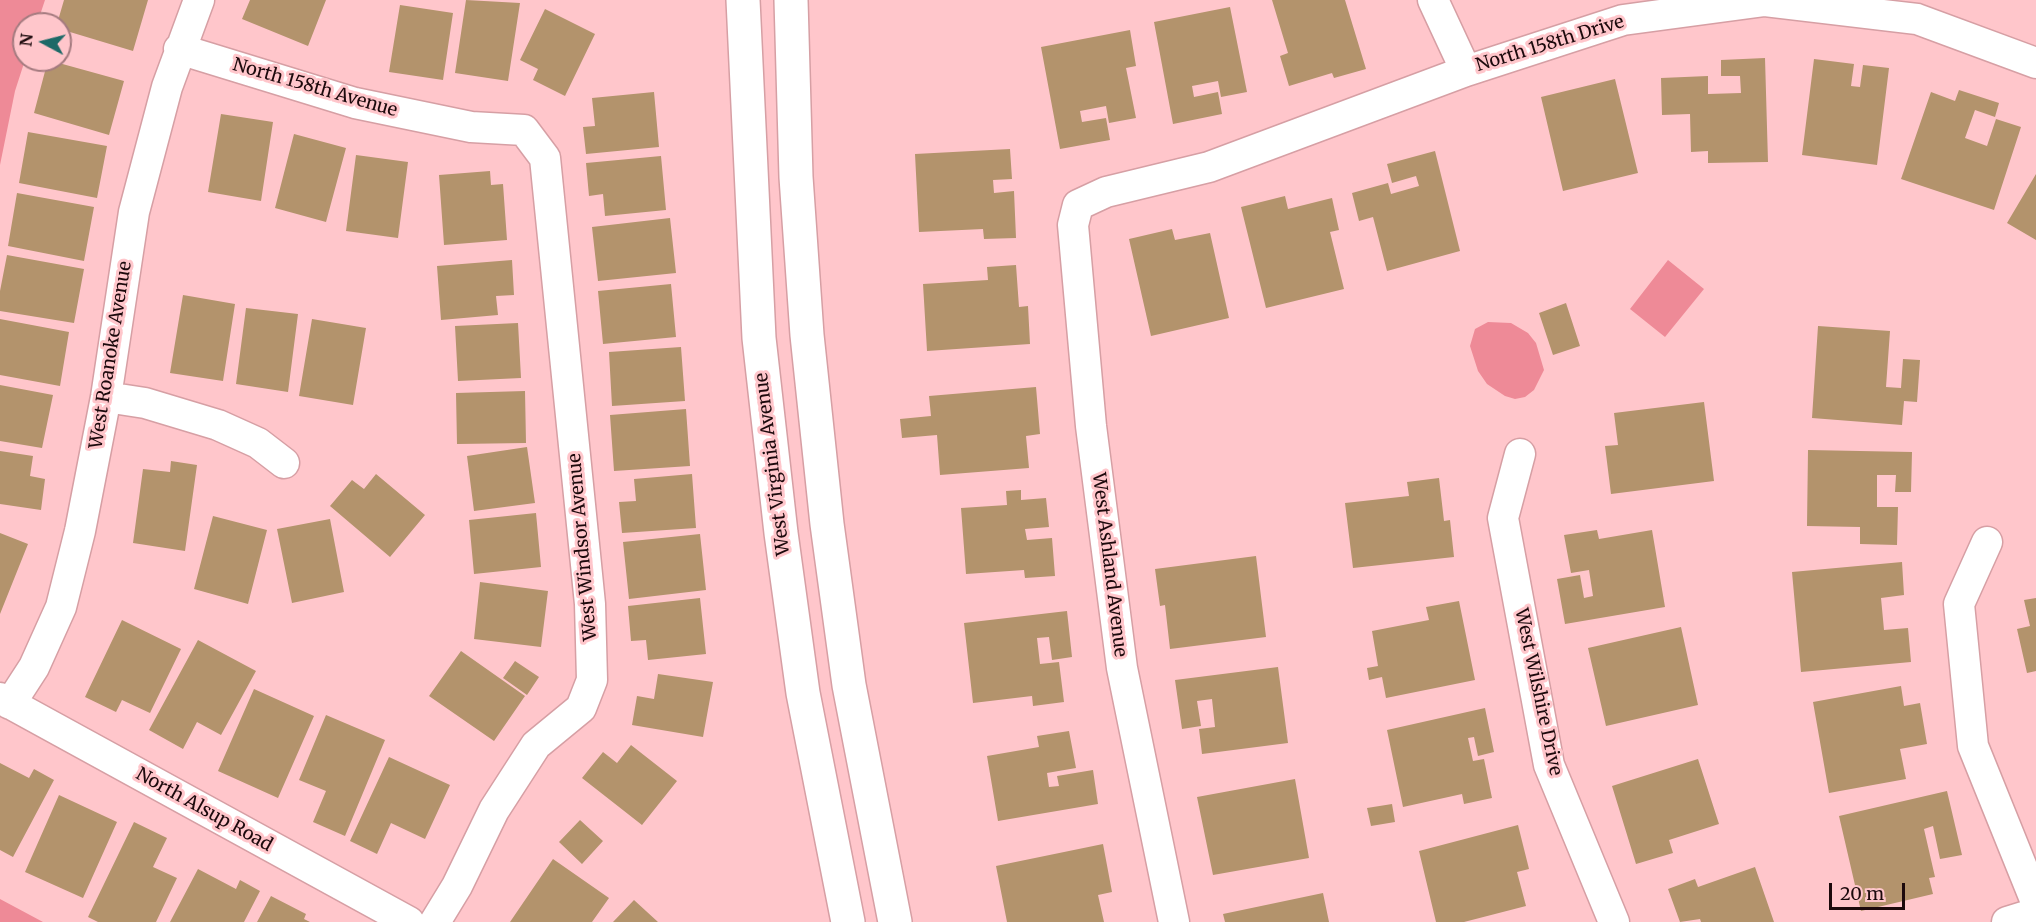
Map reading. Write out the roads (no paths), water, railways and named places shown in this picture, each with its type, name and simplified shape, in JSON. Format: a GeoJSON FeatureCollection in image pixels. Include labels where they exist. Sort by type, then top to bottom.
{"type":"FeatureCollection","features":[{"type":"Feature","properties":{"kind":"main road","name":"West Virginia Avenue"},"geometry":{"type":"LineString","coordinates":[[743,0],[763,372],[803,693],[848,922]]}},
{"type":"Feature","properties":{"kind":"main road"},"geometry":{"type":"LineString","coordinates":[[791,0],[800,234],[807,335],[827,524],[849,685],[895,922]]}},
{"type":"Feature","properties":{"kind":"street","name":"West Roanoke Avenue"},"geometry":{"type":"LineString","coordinates":[[5,701],[34,667],[61,607],[80,531],[106,397],[134,212],[179,49],[199,0]]}},
{"type":"Feature","properties":{"kind":"street"},"geometry":{"type":"LineString","coordinates":[[1433,0],[1466,71]]}},
{"type":"Feature","properties":{"kind":"street","name":"North 158th Drive"},"geometry":{"type":"LineString","coordinates":[[1078,205],[1106,192],[1209,167],[1466,71],[1623,20],[1765,1],[1917,19],[2036,63]]}},
{"type":"Feature","properties":{"kind":"street","name":"North 158th Avenue"},"geometry":{"type":"LineString","coordinates":[[179,49],[355,103],[471,127],[524,130]]}},
{"type":"Feature","properties":{"kind":"street","name":"West Windsor Avenue"},"geometry":{"type":"LineString","coordinates":[[435,922],[506,791],[536,745],[582,708],[592,680],[590,604],[545,158],[524,130]]}},
{"type":"Feature","properties":{"kind":"street","name":"West Ashland Avenue"},"geometry":{"type":"LineString","coordinates":[[1078,205],[1073,225],[1091,426],[1122,668],[1174,922]]}},
{"type":"Feature","properties":{"kind":"street"},"geometry":{"type":"LineString","coordinates":[[106,397],[145,403],[218,425],[258,443],[284,463]]}},
{"type":"Feature","properties":{"kind":"street","name":"West Wilshire Drive"},"geometry":{"type":"LineString","coordinates":[[1520,454],[1503,518],[1550,765],[1614,922]]}},
{"type":"Feature","properties":{"kind":"street"},"geometry":{"type":"LineString","coordinates":[[1987,542],[1959,604],[1973,746],[2036,902]]}},
{"type":"Feature","properties":{"kind":"street","name":"North Alsup Road"},"geometry":{"type":"LineString","coordinates":[[5,701],[409,922]]}},
{"type":"Feature","properties":{"kind":"street"},"geometry":{"type":"LineString","coordinates":[[2007,922],[2036,913]]}}]}
